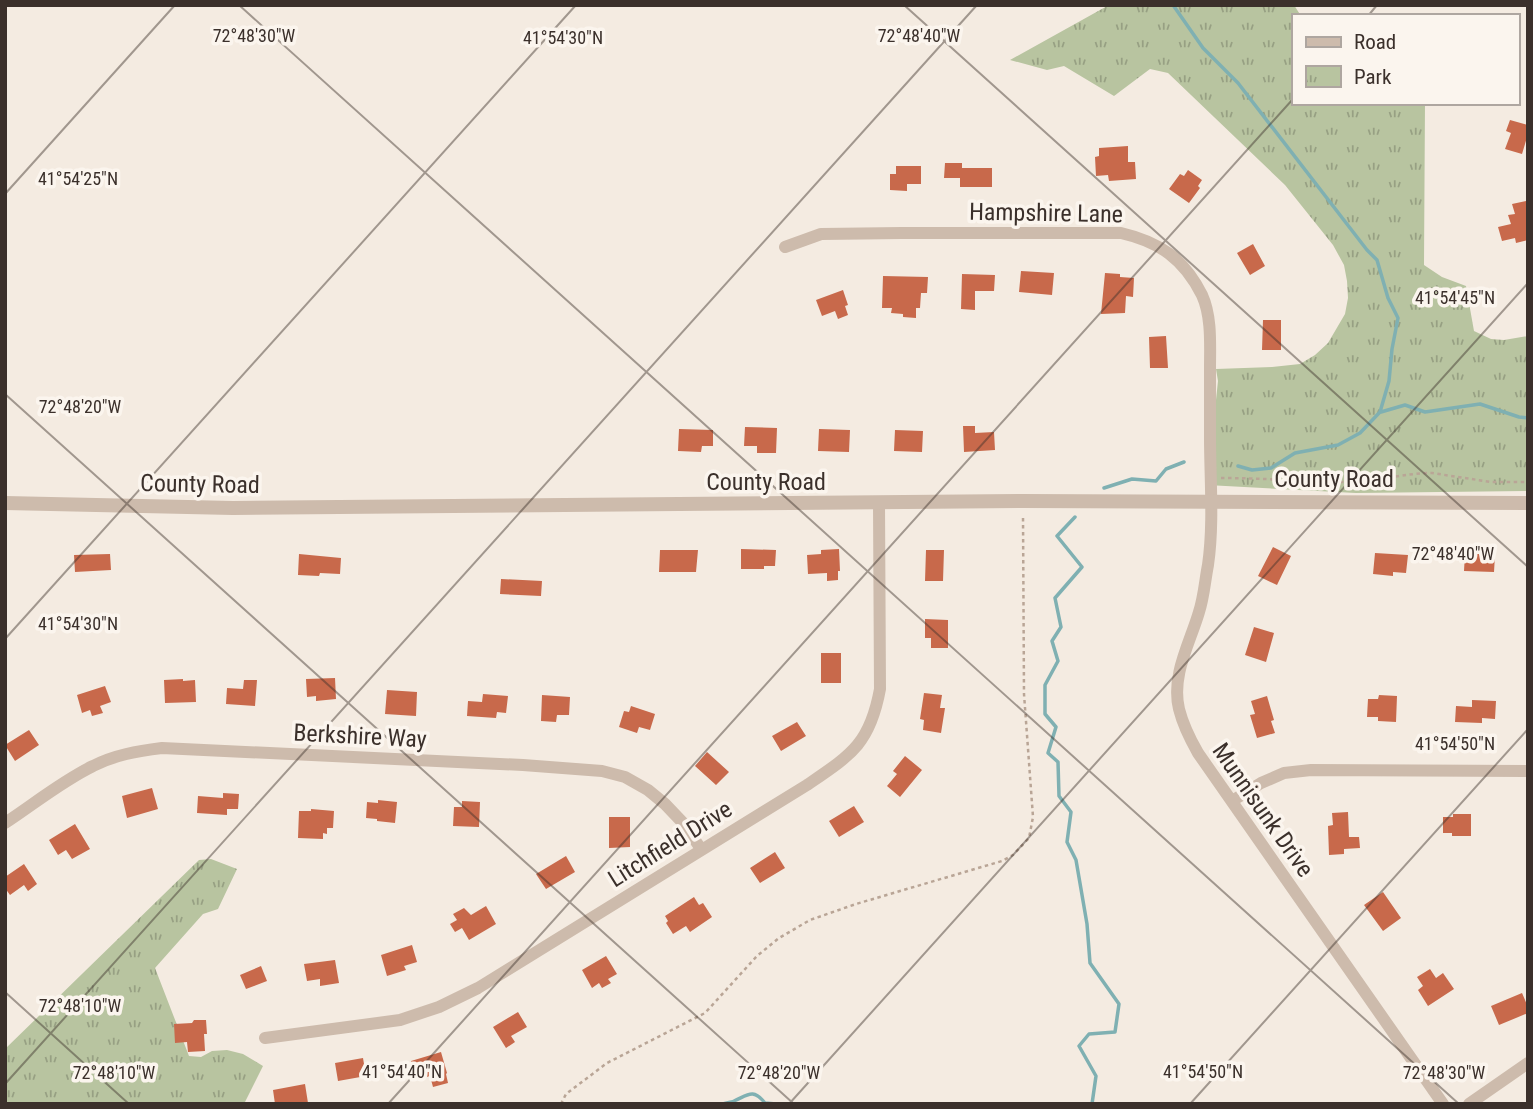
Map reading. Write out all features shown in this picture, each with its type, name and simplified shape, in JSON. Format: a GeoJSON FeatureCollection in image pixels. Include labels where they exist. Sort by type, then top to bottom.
{"type":"FeatureCollection","features":[{"type":"Feature","properties":{"kind":"street","name":"Hampshire Lane"},"geometry":{"type":"LineString","coordinates":[[785,247],[821,234],[902,233],[1121,233],[1156,244],[1189,272],[1203,298],[1210,330],[1211,501]]}},
{"type":"Feature","properties":{"kind":"street","name":"County Road"},"geometry":{"type":"LineString","coordinates":[[5,503],[233,508],[1023,501],[1528,503]]}},
{"type":"Feature","properties":{"kind":"street","name":"Munnisunk Drive"},"geometry":{"type":"LineString","coordinates":[[1211,501],[1208,562],[1200,611],[1184,654],[1178,681],[1178,707],[1185,729],[1231,802],[1443,1104]]}},
{"type":"Feature","properties":{"kind":"street","name":"Litchfield Drive"},"geometry":{"type":"LineString","coordinates":[[265,1038],[400,1020],[439,1007],[478,988],[829,771],[852,752],[864,738],[876,711],[880,689],[879,504]]}},
{"type":"Feature","properties":{"kind":"street","name":"Berkshire Way"},"geometry":{"type":"LineString","coordinates":[[5,823],[94,765],[137,751],[176,748],[602,771],[625,777],[666,804],[701,849]]}},
{"type":"Feature","properties":{"kind":"street"},"geometry":{"type":"LineString","coordinates":[[1231,802],[1261,783],[1284,773],[1311,770],[1528,771]]}},
{"type":"Feature","properties":{"kind":"street"},"geometry":{"type":"LineString","coordinates":[[1469,1104],[1528,1063]]}},
{"type":"Feature","properties":{"kind":"path"},"geometry":{"type":"LineString","coordinates":[[1210,478],[1351,482],[1432,473],[1491,482],[1528,482]]}},
{"type":"Feature","properties":{"kind":"path"},"geometry":{"type":"LineString","coordinates":[[561,1104],[566,1094],[607,1063],[705,1013],[757,956],[779,938],[810,920],[1002,861],[1013,855],[1029,838],[1034,817],[1024,694],[1023,501]]}},
{"type":"Feature","properties":{"kind":"green space"},"geometry":{"type":"Polygon","coordinates":[[[1109,5],[1294,5],[1300,14],[1292,14],[1292,105],[1425,105],[1424,265],[1442,277],[1466,286],[1474,331],[1491,339],[1528,336],[1528,491],[1356,493],[1207,485],[1218,381],[1216,369],[1300,364],[1315,355],[1328,343],[1345,314],[1348,298],[1344,265],[1333,245],[1285,185],[1168,73],[1150,69],[1114,96],[1064,66],[1047,70],[1010,60],[1109,5]]]}},
{"type":"Feature","properties":{"kind":"green space"},"geometry":{"type":"Polygon","coordinates":[[[211,859],[237,869],[218,909],[203,914],[155,968],[189,1056],[201,1057],[212,1051],[227,1050],[243,1054],[263,1066],[244,1104],[5,1104],[5,1049],[199,860],[211,859]]]}},
{"type":"Feature","properties":{"kind":"building"},"geometry":{"type":"Polygon","coordinates":[[[1510,120],[1528,125],[1522,154],[1505,149],[1511,133],[1506,131],[1510,120]]]}},
{"type":"Feature","properties":{"kind":"building"},"geometry":{"type":"Polygon","coordinates":[[[1128,146],[1128,162],[1135,162],[1136,179],[1109,181],[1108,175],[1096,176],[1095,157],[1099,156],[1099,148],[1128,146]]]}},
{"type":"Feature","properties":{"kind":"building"},"geometry":{"type":"Polygon","coordinates":[[[945,163],[962,163],[962,168],[992,168],[992,187],[960,187],[960,178],[944,178],[945,163]]]}},
{"type":"Feature","properties":{"kind":"building"},"geometry":{"type":"Polygon","coordinates":[[[896,166],[921,166],[921,184],[907,184],[907,191],[890,190],[890,174],[896,174],[896,166]]]}},
{"type":"Feature","properties":{"kind":"building"},"geometry":{"type":"Polygon","coordinates":[[[1188,170],[1202,180],[1198,186],[1200,188],[1189,203],[1169,189],[1180,174],[1184,176],[1188,170]]]}},
{"type":"Feature","properties":{"kind":"building"},"geometry":{"type":"Polygon","coordinates":[[[1526,201],[1528,240],[1516,243],[1515,238],[1502,241],[1498,227],[1511,224],[1508,215],[1515,214],[1512,204],[1526,201]]]}},
{"type":"Feature","properties":{"kind":"building"},"geometry":{"type":"Polygon","coordinates":[[[1253,244],[1265,266],[1250,275],[1237,253],[1253,244]]]}},
{"type":"Feature","properties":{"kind":"building"},"geometry":{"type":"Polygon","coordinates":[[[1021,271],[1054,273],[1052,295],[1019,292],[1021,271]]]}},
{"type":"Feature","properties":{"kind":"building"},"geometry":{"type":"Polygon","coordinates":[[[1105,273],[1134,278],[1133,297],[1126,296],[1125,313],[1101,314],[1105,273]]]}},
{"type":"Feature","properties":{"kind":"building"},"geometry":{"type":"Polygon","coordinates":[[[962,274],[995,275],[994,291],[975,291],[975,310],[961,309],[962,274]]]}},
{"type":"Feature","properties":{"kind":"building"},"geometry":{"type":"Polygon","coordinates":[[[883,276],[928,277],[927,293],[921,293],[916,318],[891,313],[892,308],[882,308],[883,276]]]}},
{"type":"Feature","properties":{"kind":"building"},"geometry":{"type":"Polygon","coordinates":[[[843,290],[848,315],[838,319],[835,311],[822,316],[816,300],[843,290]]]}},
{"type":"Feature","properties":{"kind":"building"},"geometry":{"type":"Polygon","coordinates":[[[1263,320],[1281,320],[1281,350],[1262,350],[1263,320]]]}},
{"type":"Feature","properties":{"kind":"building"},"geometry":{"type":"Polygon","coordinates":[[[1166,336],[1168,368],[1150,368],[1149,337],[1166,336]]]}},
{"type":"Feature","properties":{"kind":"building"},"geometry":{"type":"Polygon","coordinates":[[[963,426],[975,426],[975,433],[994,432],[995,450],[964,452],[963,426]]]}},
{"type":"Feature","properties":{"kind":"building"},"geometry":{"type":"Polygon","coordinates":[[[745,427],[777,428],[776,453],[757,453],[757,446],[744,446],[745,427]]]}},
{"type":"Feature","properties":{"kind":"building"},"geometry":{"type":"Polygon","coordinates":[[[679,429],[713,430],[713,446],[702,446],[701,452],[678,451],[679,429]]]}},
{"type":"Feature","properties":{"kind":"building"},"geometry":{"type":"Polygon","coordinates":[[[819,429],[850,430],[849,452],[818,451],[819,429]]]}},
{"type":"Feature","properties":{"kind":"building"},"geometry":{"type":"Polygon","coordinates":[[[895,430],[923,431],[922,452],[894,451],[895,430]]]}},
{"type":"Feature","properties":{"kind":"building"},"geometry":{"type":"Polygon","coordinates":[[[1273,547],[1291,556],[1277,585],[1258,576],[1273,547]]]}},
{"type":"Feature","properties":{"kind":"building"},"geometry":{"type":"Polygon","coordinates":[[[741,549],[776,550],[775,566],[741,569],[741,549]]]}},
{"type":"Feature","properties":{"kind":"building"},"geometry":{"type":"Polygon","coordinates":[[[839,549],[838,580],[827,581],[827,573],[808,574],[807,555],[821,554],[821,550],[839,549]]]}},
{"type":"Feature","properties":{"kind":"building"},"geometry":{"type":"Polygon","coordinates":[[[660,550],[698,550],[696,572],[659,572],[660,550]]]}},
{"type":"Feature","properties":{"kind":"building"},"geometry":{"type":"Polygon","coordinates":[[[926,550],[944,550],[943,581],[925,581],[926,550]]]}},
{"type":"Feature","properties":{"kind":"building"},"geometry":{"type":"Polygon","coordinates":[[[1375,553],[1408,555],[1406,573],[1393,572],[1393,576],[1373,574],[1375,553]]]}},
{"type":"Feature","properties":{"kind":"building"},"geometry":{"type":"Polygon","coordinates":[[[1465,553],[1495,555],[1494,572],[1464,571],[1465,553]]]}},
{"type":"Feature","properties":{"kind":"building"},"geometry":{"type":"Polygon","coordinates":[[[110,554],[111,570],[75,572],[74,555],[110,554]]]}},
{"type":"Feature","properties":{"kind":"building"},"geometry":{"type":"Polygon","coordinates":[[[299,554],[341,558],[340,574],[298,575],[299,554]]]}},
{"type":"Feature","properties":{"kind":"building"},"geometry":{"type":"Polygon","coordinates":[[[501,579],[542,581],[541,596],[500,594],[501,579]]]}},
{"type":"Feature","properties":{"kind":"building"},"geometry":{"type":"Polygon","coordinates":[[[925,619],[948,620],[948,648],[931,648],[931,638],[925,638],[925,619]]]}},
{"type":"Feature","properties":{"kind":"building"},"geometry":{"type":"Polygon","coordinates":[[[1254,627],[1274,633],[1266,662],[1245,655],[1254,627]]]}},
{"type":"Feature","properties":{"kind":"building"},"geometry":{"type":"Polygon","coordinates":[[[821,653],[841,653],[841,683],[821,683],[821,653]]]}},
{"type":"Feature","properties":{"kind":"building"},"geometry":{"type":"Polygon","coordinates":[[[335,678],[336,699],[316,701],[316,696],[307,697],[306,679],[335,678]]]}},
{"type":"Feature","properties":{"kind":"building"},"geometry":{"type":"Polygon","coordinates":[[[164,680],[195,680],[196,702],[165,703],[164,680]]]}},
{"type":"Feature","properties":{"kind":"building"},"geometry":{"type":"Polygon","coordinates":[[[244,680],[257,680],[255,706],[226,704],[227,688],[243,689],[244,680]]]}},
{"type":"Feature","properties":{"kind":"building"},"geometry":{"type":"Polygon","coordinates":[[[105,686],[111,702],[100,706],[103,713],[92,716],[90,710],[82,713],[77,695],[105,686]]]}},
{"type":"Feature","properties":{"kind":"building"},"geometry":{"type":"Polygon","coordinates":[[[387,690],[417,692],[416,716],[385,714],[387,690]]]}},
{"type":"Feature","properties":{"kind":"building"},"geometry":{"type":"Polygon","coordinates":[[[924,693],[942,695],[940,708],[945,708],[941,733],[923,730],[924,720],[920,719],[924,693]]]}},
{"type":"Feature","properties":{"kind":"building"},"geometry":{"type":"Polygon","coordinates":[[[483,694],[508,696],[506,713],[497,712],[496,718],[467,716],[468,701],[482,702],[483,694]]]}},
{"type":"Feature","properties":{"kind":"building"},"geometry":{"type":"Polygon","coordinates":[[[542,695],[570,697],[569,715],[557,715],[556,722],[541,721],[542,695]]]}},
{"type":"Feature","properties":{"kind":"building"},"geometry":{"type":"Polygon","coordinates":[[[1379,695],[1397,696],[1396,722],[1367,717],[1368,699],[1378,699],[1379,695]]]}},
{"type":"Feature","properties":{"kind":"building"},"geometry":{"type":"Polygon","coordinates":[[[1267,696],[1275,733],[1257,738],[1250,715],[1255,714],[1251,701],[1267,696]]]}},
{"type":"Feature","properties":{"kind":"building"},"geometry":{"type":"Polygon","coordinates":[[[1472,700],[1496,701],[1495,719],[1482,718],[1482,723],[1455,722],[1456,706],[1472,707],[1472,700]]]}},
{"type":"Feature","properties":{"kind":"building"},"geometry":{"type":"Polygon","coordinates":[[[631,706],[655,714],[650,730],[639,727],[637,733],[619,727],[624,711],[629,712],[631,706]]]}},
{"type":"Feature","properties":{"kind":"building"},"geometry":{"type":"Polygon","coordinates":[[[797,722],[806,736],[781,751],[772,736],[797,722]]]}},
{"type":"Feature","properties":{"kind":"building"},"geometry":{"type":"Polygon","coordinates":[[[29,730],[39,745],[15,761],[5,745],[29,730]]]}},
{"type":"Feature","properties":{"kind":"building"},"geometry":{"type":"Polygon","coordinates":[[[707,752],[729,772],[716,785],[695,766],[707,752]]]}},
{"type":"Feature","properties":{"kind":"building"},"geometry":{"type":"Polygon","coordinates":[[[905,756],[922,770],[900,797],[887,786],[897,774],[893,771],[905,756]]]}},
{"type":"Feature","properties":{"kind":"building"},"geometry":{"type":"Polygon","coordinates":[[[152,788],[158,809],[127,818],[122,796],[152,788]]]}},
{"type":"Feature","properties":{"kind":"building"},"geometry":{"type":"Polygon","coordinates":[[[223,793],[239,794],[238,809],[227,809],[227,815],[197,813],[198,796],[223,798],[223,793]]]}},
{"type":"Feature","properties":{"kind":"building"},"geometry":{"type":"Polygon","coordinates":[[[378,800],[397,802],[395,823],[366,818],[367,802],[378,803],[378,800]]]}},
{"type":"Feature","properties":{"kind":"building"},"geometry":{"type":"Polygon","coordinates":[[[462,801],[480,802],[479,827],[453,826],[454,807],[462,807],[462,801]]]}},
{"type":"Feature","properties":{"kind":"building"},"geometry":{"type":"Polygon","coordinates":[[[854,806],[864,822],[839,837],[829,821],[854,806]]]}},
{"type":"Feature","properties":{"kind":"building"},"geometry":{"type":"Polygon","coordinates":[[[299,811],[334,811],[333,828],[327,828],[323,839],[298,838],[299,811]]]}},
{"type":"Feature","properties":{"kind":"building"},"geometry":{"type":"Polygon","coordinates":[[[1348,812],[1349,837],[1359,837],[1360,848],[1344,849],[1344,854],[1329,855],[1328,826],[1333,825],[1332,813],[1348,812]]]}},
{"type":"Feature","properties":{"kind":"building"},"geometry":{"type":"Polygon","coordinates":[[[1453,814],[1471,814],[1471,836],[1443,833],[1443,817],[1453,817],[1453,814]]]}},
{"type":"Feature","properties":{"kind":"building"},"geometry":{"type":"Polygon","coordinates":[[[609,817],[630,817],[630,847],[609,848],[609,817]]]}},
{"type":"Feature","properties":{"kind":"building"},"geometry":{"type":"Polygon","coordinates":[[[75,824],[90,849],[72,859],[66,850],[58,855],[49,840],[75,824]]]}},
{"type":"Feature","properties":{"kind":"building"},"geometry":{"type":"Polygon","coordinates":[[[775,852],[785,868],[760,883],[750,868],[775,852]]]}},
{"type":"Feature","properties":{"kind":"building"},"geometry":{"type":"Polygon","coordinates":[[[566,856],[575,872],[546,889],[536,874],[566,856]]]}},
{"type":"Feature","properties":{"kind":"building"},"geometry":{"type":"Polygon","coordinates":[[[24,864],[37,884],[28,891],[24,885],[10,895],[5,888],[5,877],[24,864]]]}},
{"type":"Feature","properties":{"kind":"building"},"geometry":{"type":"Polygon","coordinates":[[[1383,892],[1401,918],[1383,931],[1364,905],[1383,892]]]}},
{"type":"Feature","properties":{"kind":"building"},"geometry":{"type":"Polygon","coordinates":[[[694,897],[699,905],[703,903],[712,917],[690,932],[686,926],[673,934],[665,916],[694,897]]]}},
{"type":"Feature","properties":{"kind":"building"},"geometry":{"type":"Polygon","coordinates":[[[486,906],[496,924],[469,940],[462,928],[455,932],[450,924],[457,920],[453,914],[464,908],[471,915],[486,906]]]}},
{"type":"Feature","properties":{"kind":"building"},"geometry":{"type":"Polygon","coordinates":[[[412,945],[417,962],[404,966],[406,970],[387,976],[381,955],[412,945]]]}},
{"type":"Feature","properties":{"kind":"building"},"geometry":{"type":"Polygon","coordinates":[[[606,956],[617,974],[608,979],[611,983],[602,988],[599,983],[592,988],[582,970],[606,956]]]}},
{"type":"Feature","properties":{"kind":"building"},"geometry":{"type":"Polygon","coordinates":[[[335,960],[339,983],[320,986],[320,979],[307,981],[304,964],[335,960]]]}},
{"type":"Feature","properties":{"kind":"building"},"geometry":{"type":"Polygon","coordinates":[[[261,966],[267,981],[246,989],[240,975],[261,966]]]}},
{"type":"Feature","properties":{"kind":"building"},"geometry":{"type":"Polygon","coordinates":[[[1430,969],[1436,978],[1443,973],[1454,989],[1428,1006],[1418,990],[1423,986],[1417,977],[1430,969]]]}},
{"type":"Feature","properties":{"kind":"building"},"geometry":{"type":"Polygon","coordinates":[[[1522,993],[1528,1013],[1499,1025],[1491,1006],[1522,993]]]}},
{"type":"Feature","properties":{"kind":"building"},"geometry":{"type":"Polygon","coordinates":[[[518,1012],[527,1027],[511,1036],[515,1042],[506,1048],[493,1027],[518,1012]]]}},
{"type":"Feature","properties":{"kind":"building"},"geometry":{"type":"Polygon","coordinates":[[[194,1020],[206,1020],[205,1051],[188,1052],[187,1042],[175,1043],[174,1024],[192,1023],[194,1020]]]}},
{"type":"Feature","properties":{"kind":"building"},"geometry":{"type":"Polygon","coordinates":[[[441,1052],[448,1083],[433,1087],[430,1076],[416,1080],[411,1061],[441,1052]]]}},
{"type":"Feature","properties":{"kind":"building"},"geometry":{"type":"Polygon","coordinates":[[[363,1058],[366,1076],[338,1081],[335,1063],[363,1058]]]}},
{"type":"Feature","properties":{"kind":"building"},"geometry":{"type":"Polygon","coordinates":[[[305,1084],[308,1103],[275,1104],[273,1090],[305,1084]]]}},
{"type":"Feature","properties":{"kind":"waterway"},"geometry":{"type":"LineString","coordinates":[[1173,5],[1203,48],[1238,83],[1377,260],[1388,298],[1398,318],[1389,381],[1380,412],[1360,433],[1338,445],[1295,453],[1271,468],[1252,470],[1238,466]]}},
{"type":"Feature","properties":{"kind":"waterway"},"geometry":{"type":"LineString","coordinates":[[1381,412],[1405,405],[1425,412],[1480,404],[1528,418]]}},
{"type":"Feature","properties":{"kind":"waterway"},"geometry":{"type":"LineString","coordinates":[[1104,488],[1132,479],[1156,481],[1166,469],[1184,462]]}},
{"type":"Feature","properties":{"kind":"waterway"},"geometry":{"type":"LineString","coordinates":[[1075,517],[1057,536],[1082,567],[1055,598],[1061,627],[1052,641],[1058,661],[1045,685],[1045,714],[1056,727],[1048,753],[1058,762],[1059,796],[1071,812],[1067,842],[1076,860],[1087,924],[1090,963],[1119,1004],[1115,1032],[1089,1034],[1079,1046],[1096,1076],[1092,1104]]}},
{"type":"Feature","properties":{"kind":"waterway"},"geometry":{"type":"LineString","coordinates":[[722,1104],[750,1094],[765,1103],[776,1104]]}}]}
